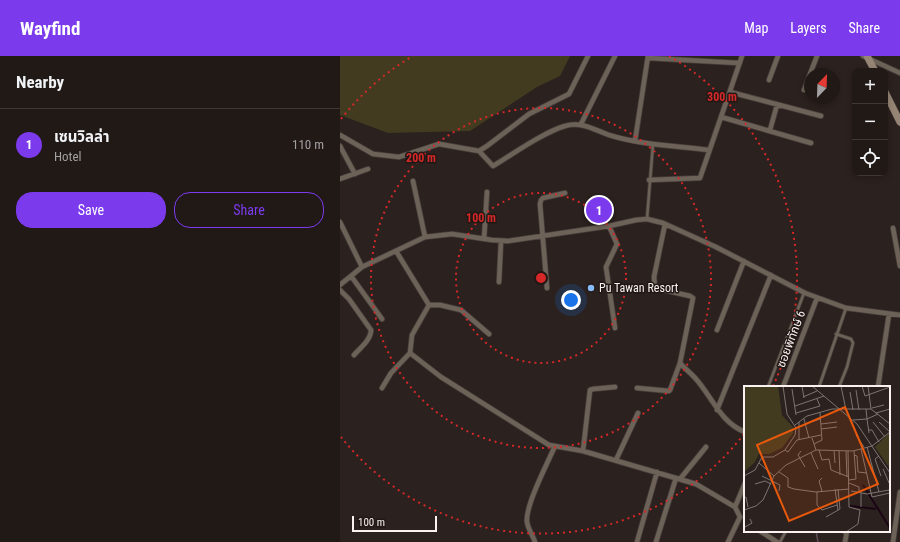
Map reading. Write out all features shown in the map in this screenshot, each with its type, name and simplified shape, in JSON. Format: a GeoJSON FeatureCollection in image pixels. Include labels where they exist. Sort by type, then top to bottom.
{"type":"FeatureCollection","features":[{"type":"Feature","properties":{"kind":"main road"},"geometry":{"type":"LineString","coordinates":[[867,57],[873,68]]}},
{"type":"Feature","properties":{"kind":"main road"},"geometry":{"type":"LineString","coordinates":[[888,98],[900,122]]}},
{"type":"Feature","properties":{"kind":"street"},"geometry":{"type":"LineString","coordinates":[[479,151],[529,114],[569,94],[588,56]]}},
{"type":"Feature","properties":{"kind":"street"},"geometry":{"type":"LineString","coordinates":[[581,124],[615,56]]}},
{"type":"Feature","properties":{"kind":"street"},"geometry":{"type":"LineString","coordinates":[[649,180],[700,178],[742,56]]}},
{"type":"Feature","properties":{"kind":"street"},"geometry":{"type":"LineString","coordinates":[[769,80],[778,56]]}},
{"type":"Feature","properties":{"kind":"street"},"geometry":{"type":"LineString","coordinates":[[812,68],[817,56]]}},
{"type":"Feature","properties":{"kind":"street"},"geometry":{"type":"LineString","coordinates":[[635,141],[648,57],[739,63]]}},
{"type":"Feature","properties":{"kind":"street"},"geometry":{"type":"LineString","coordinates":[[867,57],[900,72]]}},
{"type":"Feature","properties":{"kind":"street"},"geometry":{"type":"LineString","coordinates":[[730,92],[821,116]]}},
{"type":"Feature","properties":{"kind":"street"},"geometry":{"type":"LineString","coordinates":[[770,130],[777,105]]}},
{"type":"Feature","properties":{"kind":"street"},"geometry":{"type":"LineString","coordinates":[[720,117],[770,130],[811,143]]}},
{"type":"Feature","properties":{"kind":"street"},"geometry":{"type":"LineString","coordinates":[[340,137],[374,154],[400,157],[439,144],[479,151],[493,166],[550,132],[566,125],[581,124],[610,135],[635,141],[709,150]]}},
{"type":"Feature","properties":{"kind":"street"},"geometry":{"type":"LineString","coordinates":[[340,146],[355,174]]}},
{"type":"Feature","properties":{"kind":"street"},"geometry":{"type":"LineString","coordinates":[[340,180],[368,169]]}},
{"type":"Feature","properties":{"kind":"street"},"geometry":{"type":"LineString","coordinates":[[413,181],[425,237]]}},
{"type":"Feature","properties":{"kind":"street"},"geometry":{"type":"LineString","coordinates":[[484,239],[487,192]]}},
{"type":"Feature","properties":{"kind":"street"},"geometry":{"type":"LineString","coordinates":[[547,288],[542,236],[541,200],[565,193]]}},
{"type":"Feature","properties":{"kind":"street"},"geometry":{"type":"LineString","coordinates":[[340,285],[362,267],[425,237],[452,234],[501,241],[609,226],[647,219],[666,224],[744,261],[804,293],[817,298],[846,308],[900,315]]}},
{"type":"Feature","properties":{"kind":"street"},"geometry":{"type":"LineString","coordinates":[[340,222],[362,267]]}},
{"type":"Feature","properties":{"kind":"street"},"geometry":{"type":"LineString","coordinates":[[637,388],[670,390],[680,363],[693,298],[655,288],[654,277],[666,224]]}},
{"type":"Feature","properties":{"kind":"street"},"geometry":{"type":"LineString","coordinates":[[609,226],[618,244],[606,267],[615,328]]}},
{"type":"Feature","properties":{"kind":"street"},"geometry":{"type":"LineString","coordinates":[[893,228],[900,266]]}},
{"type":"Feature","properties":{"kind":"street"},"geometry":{"type":"LineString","coordinates":[[499,282],[501,241]]}},
{"type":"Feature","properties":{"kind":"street"},"geometry":{"type":"LineString","coordinates":[[396,251],[429,305]]}},
{"type":"Feature","properties":{"kind":"street"},"geometry":{"type":"LineString","coordinates":[[717,330],[744,261]]}},
{"type":"Feature","properties":{"kind":"street"},"geometry":{"type":"LineString","coordinates":[[717,410],[771,275]]}},
{"type":"Feature","properties":{"kind":"street"},"geometry":{"type":"LineString","coordinates":[[351,276],[382,319]]}},
{"type":"Feature","properties":{"kind":"street"},"geometry":{"type":"LineString","coordinates":[[340,290],[349,299],[371,330],[369,338],[354,355]]}},
{"type":"Feature","properties":{"kind":"street","name":"ซอยพิทักษ์ 6"},"geometry":{"type":"LineString","coordinates":[[783,386],[817,298]]}},
{"type":"Feature","properties":{"kind":"street"},"geometry":{"type":"LineString","coordinates":[[429,305],[444,306],[461,310],[489,334]]}},
{"type":"Feature","properties":{"kind":"street"},"geometry":{"type":"LineString","coordinates":[[382,388],[392,373],[410,353],[412,335],[429,305]]}},
{"type":"Feature","properties":{"kind":"street"},"geometry":{"type":"LineString","coordinates":[[878,386],[889,314]]}},
{"type":"Feature","properties":{"kind":"street"},"geometry":{"type":"LineString","coordinates":[[410,353],[440,377],[549,445],[583,451],[696,484],[735,507],[740,517],[744,519]]}},
{"type":"Feature","properties":{"kind":"street"},"geometry":{"type":"LineString","coordinates":[[680,363],[696,379],[717,410],[737,429],[744,432]]}},
{"type":"Feature","properties":{"kind":"street"},"geometry":{"type":"LineString","coordinates":[[583,451],[590,390],[615,387]]}},
{"type":"Feature","properties":{"kind":"street"},"geometry":{"type":"LineString","coordinates":[[616,460],[638,413]]}},
{"type":"Feature","properties":{"kind":"street"},"geometry":{"type":"LineString","coordinates":[[536,542],[527,523],[527,516],[537,485],[555,446]]}},
{"type":"Feature","properties":{"kind":"street"},"geometry":{"type":"LineString","coordinates":[[656,542],[678,478],[706,447]]}},
{"type":"Feature","properties":{"kind":"street"},"geometry":{"type":"LineString","coordinates":[[637,542],[657,472]]}},
{"type":"Feature","properties":{"kind":"street"},"geometry":{"type":"LineString","coordinates":[[735,507],[744,485]]}},
{"type":"Feature","properties":{"kind":"street"},"geometry":{"type":"LineString","coordinates":[[893,542],[900,492]]}},
{"type":"Feature","properties":{"kind":"street"},"geometry":{"type":"LineString","coordinates":[[728,542],[740,517]]}},
{"type":"Feature","properties":{"kind":"street"},"geometry":{"type":"LineString","coordinates":[[762,532],[778,542]]}},
{"type":"Feature","properties":{"kind":"street"},"geometry":{"type":"LineString","coordinates":[[845,532],[845,542]]}},
{"type":"Feature","properties":{"kind":"lane"},"geometry":{"type":"LineString","coordinates":[[647,219],[653,144]]}},
{"type":"Feature","properties":{"kind":"lane"},"geometry":{"type":"LineString","coordinates":[[768,386],[804,293]]}},
{"type":"Feature","properties":{"kind":"lane"},"geometry":{"type":"LineString","coordinates":[[819,386],[846,308]]}},
{"type":"Feature","properties":{"kind":"lane"},"geometry":{"type":"LineString","coordinates":[[836,334],[851,339],[853,343],[847,367],[839,386]]}},
{"type":"Feature","properties":{"kind":"lane"},"geometry":{"type":"LineString","coordinates":[[778,542],[785,532]]}},
{"type":"Feature","properties":{"kind":"shaded area"},"geometry":{"type":"Polygon","coordinates":[[[340,56],[570,56],[560,76],[537,87],[470,131],[388,133],[340,115],[340,56]]]}},
{"type":"Feature","properties":{"kind":"building"},"geometry":{"type":"Polygon","coordinates":[[[610,203],[612,212],[589,218],[587,208],[610,203]]]}},
{"type":"Feature","properties":{"kind":"waterway"},"geometry":{"type":"LineString","coordinates":[[816,532],[818,542]]}},
{"type":"Feature","properties":{"kind":"place","name":"เซนวิลล่า"},"geometry":{"type":"Point","coordinates":[599,210]}},
{"type":"Feature","properties":{"kind":"place","name":"Pu Tawan Resort"},"geometry":{"type":"Point","coordinates":[591,288]}}]}
